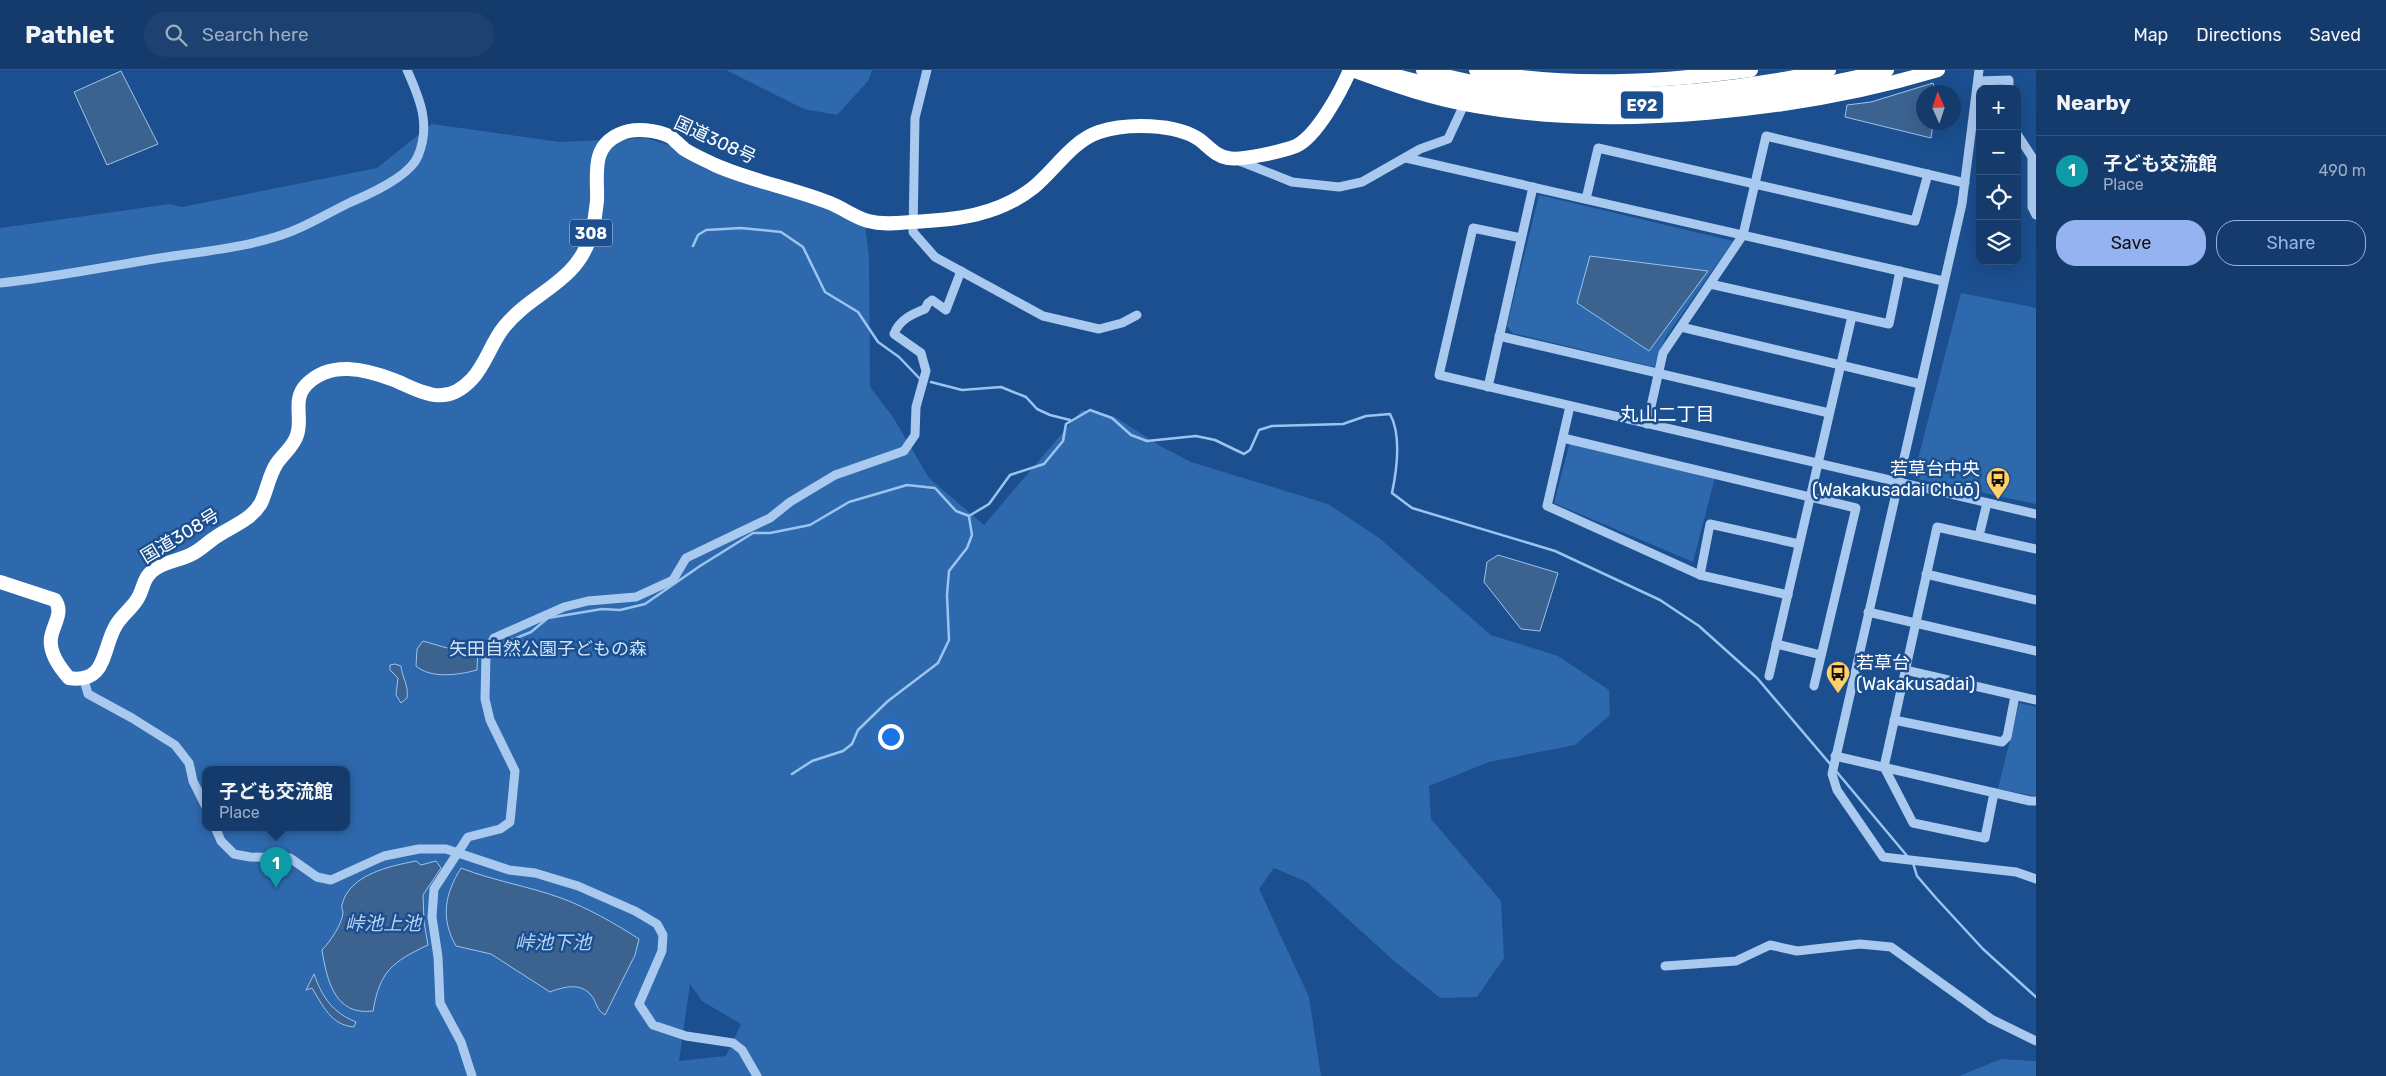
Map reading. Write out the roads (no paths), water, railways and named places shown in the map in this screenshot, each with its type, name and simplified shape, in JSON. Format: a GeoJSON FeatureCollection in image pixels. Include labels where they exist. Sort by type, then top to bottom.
{"type":"FeatureCollection","features":[{"type":"Feature","properties":{"kind":"highway"},"geometry":{"type":"LineString","coordinates":[[1234,160],[1295,146],[1310,137],[1337,99],[1351,70],[1395,86],[1476,106],[1531,114],[1614,117],[1674,114],[1769,105],[1876,86],[1938,70]]}},
{"type":"Feature","properties":{"kind":"highway","name":"E92"},"geometry":{"type":"LineString","coordinates":[[1379,70],[1450,90],[1504,100],[1559,106],[1614,106],[1742,97],[1820,85],[1887,70]]}},
{"type":"Feature","properties":{"kind":"highway","name":"E92"},"geometry":{"type":"LineString","coordinates":[[1423,70],[1506,87],[1586,94],[1715,87],[1829,70]]}},
{"type":"Feature","properties":{"kind":"highway"},"geometry":{"type":"LineString","coordinates":[[1476,70],[1560,81],[1612,82],[1751,70]]}},
{"type":"Feature","properties":{"kind":"highway","name":"国道308号"},"geometry":{"type":"LineString","coordinates":[[84,680],[93,674],[103,660],[116,624],[138,599],[143,584],[152,571],[192,554],[213,538],[246,519],[256,509],[275,466],[297,436],[297,407],[301,390],[316,376],[329,369],[341,367],[381,376],[420,393],[435,396],[452,392],[470,380],[506,324],[566,276],[580,261],[590,239],[596,214],[597,161],[605,145],[620,134],[641,130],[671,138],[684,148],[716,165],[828,202],[866,220],[883,224],[961,219],[985,213],[1011,202],[1034,187],[1078,144],[1096,133],[1118,128],[1168,127],[1200,140],[1223,157],[1234,160]]}},
{"type":"Feature","properties":{"kind":"highway"},"geometry":{"type":"LineString","coordinates":[[0,582],[55,600],[59,613],[50,641],[53,652],[69,678],[84,680]]}},
{"type":"Feature","properties":{"kind":"street"},"geometry":{"type":"LineString","coordinates":[[0,284],[90,271],[257,242],[290,232],[372,193],[396,180],[418,158],[423,141],[425,127],[424,112],[407,70]]}},
{"type":"Feature","properties":{"kind":"street"},"geometry":{"type":"LineString","coordinates":[[927,70],[914,118],[913,232],[935,257],[1043,316],[1098,328],[1122,323],[1138,315]]}},
{"type":"Feature","properties":{"kind":"street"},"geometry":{"type":"LineString","coordinates":[[1980,70],[1965,182],[1832,774],[1836,790],[1883,856],[2016,872],[2036,879]]}},
{"type":"Feature","properties":{"kind":"street"},"geometry":{"type":"LineString","coordinates":[[1979,81],[2009,79]]}},
{"type":"Feature","properties":{"kind":"street"},"geometry":{"type":"LineString","coordinates":[[1234,160],[1292,182],[1339,187],[1362,182],[1420,149],[1448,140],[1462,109]]}},
{"type":"Feature","properties":{"kind":"street"},"geometry":{"type":"LineString","coordinates":[[1647,424],[1663,353],[1742,235],[1766,136],[1965,182]]}},
{"type":"Feature","properties":{"kind":"street"},"geometry":{"type":"LineString","coordinates":[[2021,140],[2032,156],[2035,190],[2032,206],[2036,214]]}},
{"type":"Feature","properties":{"kind":"street"},"geometry":{"type":"LineString","coordinates":[[1586,199],[1598,148],[1915,221],[1928,174]]}},
{"type":"Feature","properties":{"kind":"street"},"geometry":{"type":"LineString","coordinates":[[1406,158],[1943,280]]}},
{"type":"Feature","properties":{"kind":"street"},"geometry":{"type":"LineString","coordinates":[[1488,386],[1532,187]]}},
{"type":"Feature","properties":{"kind":"street"},"geometry":{"type":"LineString","coordinates":[[1521,238],[1473,228],[1439,375],[2036,514]]}},
{"type":"Feature","properties":{"kind":"street"},"geometry":{"type":"LineString","coordinates":[[1710,284],[1889,324],[1900,270]]}},
{"type":"Feature","properties":{"kind":"street"},"geometry":{"type":"LineString","coordinates":[[472,1076],[461,1042],[440,1003],[438,957],[432,917],[434,889],[468,837],[500,829],[510,822],[515,771],[490,720],[485,699],[486,654],[494,638],[564,607],[588,601],[636,597],[673,580],[686,558],[770,518],[790,502],[835,475],[904,450],[915,435],[916,408],[926,371],[921,353],[894,334],[897,325],[914,313],[925,309],[928,302],[932,300],[946,310],[961,271]]}},
{"type":"Feature","properties":{"kind":"street"},"geometry":{"type":"LineString","coordinates":[[1769,676],[1852,316]]}},
{"type":"Feature","properties":{"kind":"street"},"geometry":{"type":"LineString","coordinates":[[1680,327],[1920,384]]}},
{"type":"Feature","properties":{"kind":"street"},"geometry":{"type":"LineString","coordinates":[[1499,336],[1829,413]]}},
{"type":"Feature","properties":{"kind":"street"},"geometry":{"type":"LineString","coordinates":[[1570,406],[1547,506],[1700,575],[1788,595]]}},
{"type":"Feature","properties":{"kind":"street"},"geometry":{"type":"LineString","coordinates":[[1563,438],[1856,508],[1814,686]]}},
{"type":"Feature","properties":{"kind":"street"},"geometry":{"type":"LineString","coordinates":[[1979,536],[1987,503]]}},
{"type":"Feature","properties":{"kind":"street"},"geometry":{"type":"LineString","coordinates":[[1700,575],[1710,524],[1799,544]]}},
{"type":"Feature","properties":{"kind":"street"},"geometry":{"type":"LineString","coordinates":[[1994,793],[1985,838],[1913,823],[1884,767],[1937,527],[2036,550]]}},
{"type":"Feature","properties":{"kind":"street"},"geometry":{"type":"LineString","coordinates":[[1926,574],[2036,600]]}},
{"type":"Feature","properties":{"kind":"street"},"geometry":{"type":"LineString","coordinates":[[1868,612],[2036,651]]}},
{"type":"Feature","properties":{"kind":"street"},"geometry":{"type":"LineString","coordinates":[[1776,644],[1821,655]]}},
{"type":"Feature","properties":{"kind":"street"},"geometry":{"type":"LineString","coordinates":[[1905,670],[2036,700]]}},
{"type":"Feature","properties":{"kind":"street"},"geometry":{"type":"LineString","coordinates":[[84,680],[88,694],[132,718],[175,745],[189,763],[193,781],[202,799]]}},
{"type":"Feature","properties":{"kind":"street"},"geometry":{"type":"LineString","coordinates":[[1894,720],[2002,742],[2007,737],[2015,696]]}},
{"type":"Feature","properties":{"kind":"street"},"geometry":{"type":"LineString","coordinates":[[1836,756],[2036,801]]}},
{"type":"Feature","properties":{"kind":"street"},"geometry":{"type":"LineString","coordinates":[[216,831],[221,841],[234,854],[250,857],[290,858],[317,877],[331,880],[339,879],[347,872],[384,856],[419,849],[446,849],[509,870],[535,873],[578,886],[635,911],[657,924],[663,935],[662,951],[639,1004],[650,1020],[654,1025],[668,1030],[734,1043],[742,1050],[757,1076]]}},
{"type":"Feature","properties":{"kind":"street"},"geometry":{"type":"LineString","coordinates":[[1664,966],[1736,961],[1770,945],[1797,951],[1860,944],[1891,947],[1991,1019],[2036,1041]]}},
{"type":"Feature","properties":{"kind":"water"},"geometry":{"type":"Polygon","coordinates":[[[121,71],[158,144],[107,165],[74,92],[121,71]]]}},
{"type":"Feature","properties":{"kind":"water"},"geometry":{"type":"Polygon","coordinates":[[[1916,88],[1916,130],[1932,130],[1931,138],[1845,117],[1847,105],[1871,102],[1916,88]]]}},
{"type":"Feature","properties":{"kind":"water"},"geometry":{"type":"Polygon","coordinates":[[[1590,256],[1708,271],[1649,351],[1577,303],[1590,256]]]}},
{"type":"Feature","properties":{"kind":"water"},"geometry":{"type":"Polygon","coordinates":[[[1498,555],[1558,573],[1540,631],[1521,629],[1484,582],[1487,562],[1498,555]]]}},
{"type":"Feature","properties":{"kind":"water"},"geometry":{"type":"Polygon","coordinates":[[[423,641],[447,648],[478,647],[477,670],[445,675],[422,670],[416,666],[417,649],[423,641]]]}},
{"type":"Feature","properties":{"kind":"water"},"geometry":{"type":"Polygon","coordinates":[[[390,665],[401,666],[407,689],[407,698],[401,703],[396,695],[398,678],[390,670],[390,665]]]}},
{"type":"Feature","properties":{"kind":"water","name":"峠池上池"},"geometry":{"type":"Polygon","coordinates":[[[416,861],[421,865],[436,861],[441,868],[423,895],[424,922],[428,945],[405,957],[390,969],[379,986],[373,1011],[360,1011],[350,1008],[341,1002],[330,984],[322,950],[338,927],[343,913],[342,905],[346,894],[353,886],[372,873],[416,861]]]}},
{"type":"Feature","properties":{"kind":"water","name":"峠池下池"},"geometry":{"type":"Polygon","coordinates":[[[461,868],[571,902],[601,916],[639,939],[635,955],[605,1015],[600,1011],[591,995],[582,988],[566,987],[550,992],[491,954],[456,946],[451,936],[446,916],[451,887],[461,868]]]}},
{"type":"Feature","properties":{"kind":"water"},"geometry":{"type":"Polygon","coordinates":[[[314,974],[329,1003],[341,1014],[356,1022],[354,1027],[339,1023],[328,1014],[312,988],[306,990],[314,974]]]}},
{"type":"Feature","properties":{"kind":"waterway"},"geometry":{"type":"LineString","coordinates":[[693,246],[698,235],[706,230],[741,228],[781,232],[803,247],[825,292],[858,312],[878,342],[899,357],[921,380]]}},
{"type":"Feature","properties":{"kind":"waterway"},"geometry":{"type":"LineString","coordinates":[[931,382],[962,390],[1001,387],[1026,397],[1037,409],[1050,415],[1070,420]]}},
{"type":"Feature","properties":{"kind":"waterway"},"geometry":{"type":"LineString","coordinates":[[494,647],[531,632],[548,618],[602,609],[620,610],[645,604],[700,566],[753,533],[770,533],[810,525],[849,502],[907,485],[935,488],[956,511],[969,516],[989,504],[1010,475],[1044,464],[1063,441],[1066,424],[1090,410],[1112,418],[1131,435],[1147,441],[1196,436],[1215,440],[1244,454],[1250,450],[1259,430],[1272,426],[1343,424],[1366,416],[1390,414],[1394,423],[1397,442],[1397,463],[1392,493],[1412,508],[1555,551],[1660,600],[1699,626],[1757,678],[1831,765]]}},
{"type":"Feature","properties":{"kind":"waterway"},"geometry":{"type":"LineString","coordinates":[[792,774],[812,761],[843,751],[852,744],[858,730],[888,701],[938,663],[949,640],[947,595],[949,571],[967,548],[972,535],[969,517]]}},
{"type":"Feature","properties":{"kind":"waterway"},"geometry":{"type":"LineString","coordinates":[[1836,771],[1908,857]]}},
{"type":"Feature","properties":{"kind":"waterway"},"geometry":{"type":"LineString","coordinates":[[1913,863],[1917,876],[1936,898],[1983,949],[2036,997]]}},
{"type":"Feature","properties":{"kind":"place","name":"若草台中央 (Wakakusadai Chūō)"},"geometry":{"type":"Point","coordinates":[1998,500]}},
{"type":"Feature","properties":{"kind":"place","name":"若草台 (Wakakusadai)"},"geometry":{"type":"Point","coordinates":[1838,694]}},
{"type":"Feature","properties":{"kind":"place","name":"子ども交流館"},"geometry":{"type":"Point","coordinates":[276,888]}},
{"type":"Feature","properties":{"kind":"district","name":"丸山二丁目"},"geometry":{"type":"Point","coordinates":[1667,414]}},
{"type":"Feature","properties":{"kind":"park label","name":"矢田自然公園子どもの森"},"geometry":{"type":"Point","coordinates":[548,649]}}]}
